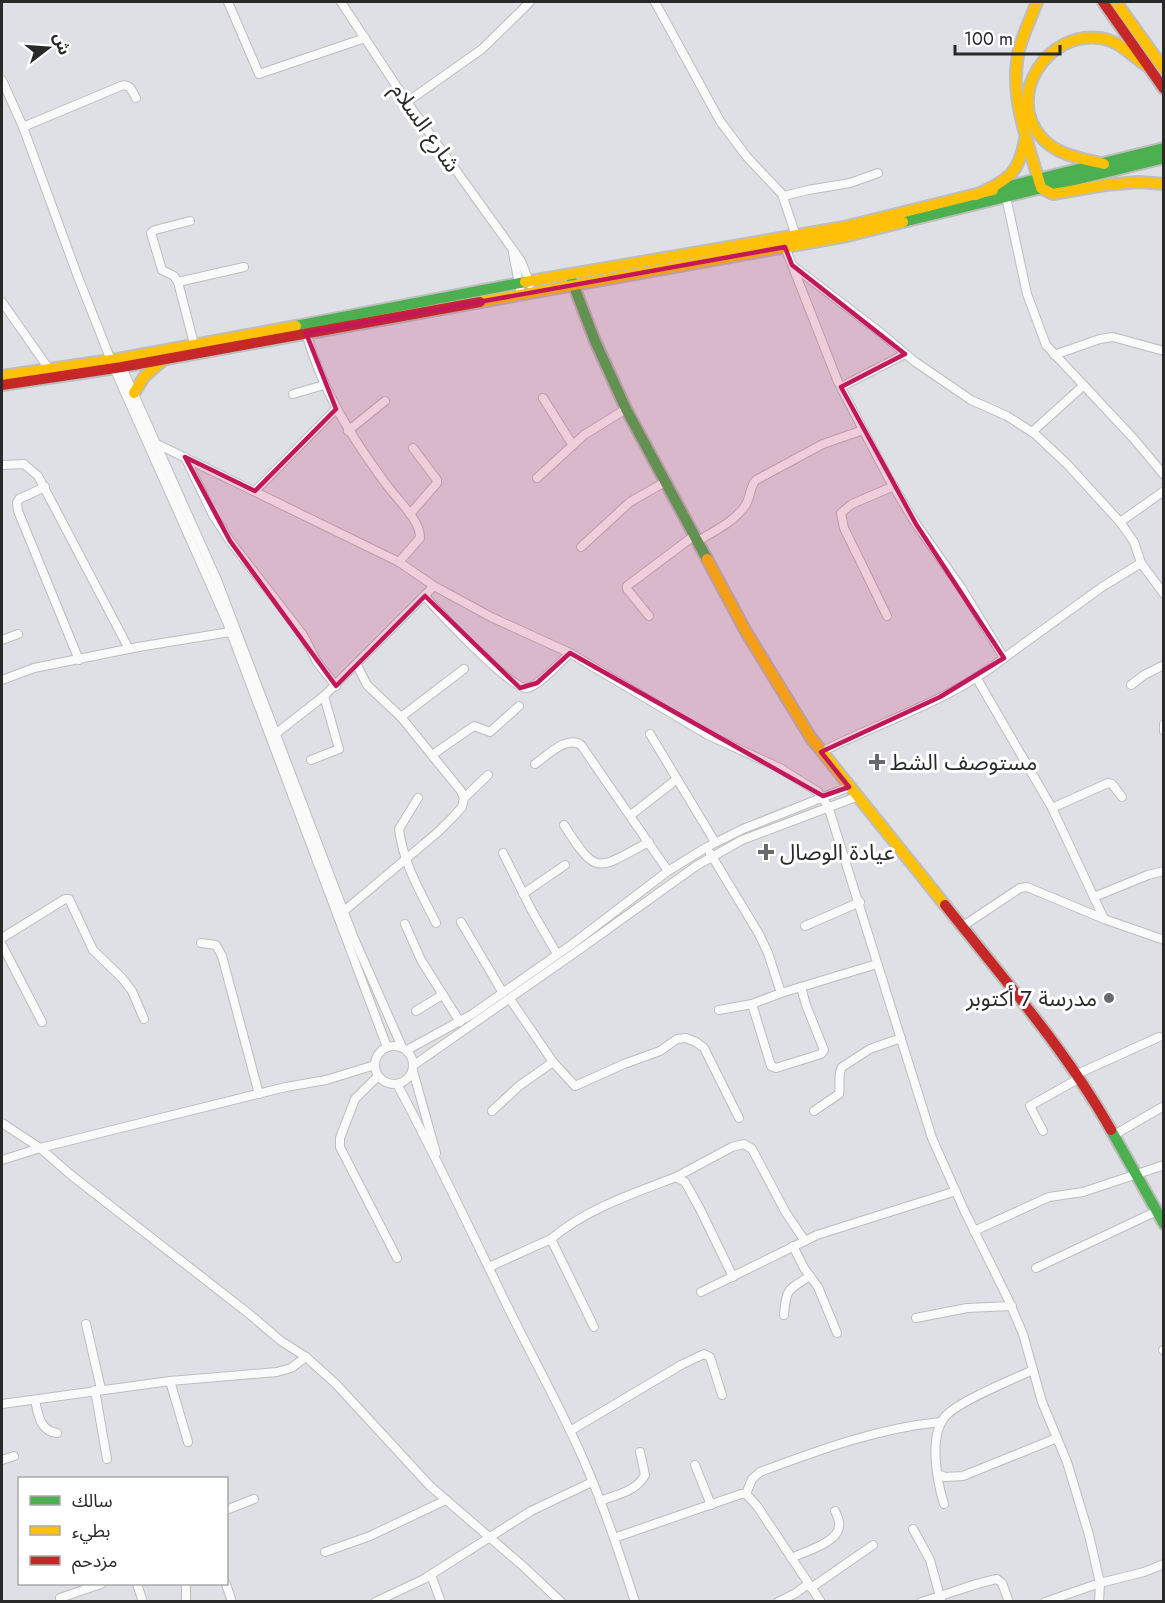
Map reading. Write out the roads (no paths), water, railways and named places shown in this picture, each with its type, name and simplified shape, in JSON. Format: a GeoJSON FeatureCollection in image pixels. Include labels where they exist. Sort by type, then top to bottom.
{"type":"FeatureCollection","features":[{"type":"Feature","properties":{"kind":"main road"},"geometry":{"type":"LineString","coordinates":[[1037,2],[1023,37],[1015,70],[1025,134],[1040,184],[1053,194],[1114,184],[1139,182],[1164,184]]}},
{"type":"Feature","properties":{"kind":"main road"},"geometry":{"type":"LineString","coordinates":[[1103,2],[1164,89]]}},
{"type":"Feature","properties":{"kind":"main road"},"geometry":{"type":"LineString","coordinates":[[1116,2],[1164,69]]}},
{"type":"Feature","properties":{"kind":"main road"},"geometry":{"type":"LineString","coordinates":[[1104,164],[1077,159],[1060,152],[1040,136],[1029,109],[1033,76],[1041,62],[1057,45],[1071,39],[1089,36],[1117,43],[1148,66]]}},
{"type":"Feature","properties":{"kind":"main road"},"geometry":{"type":"LineString","coordinates":[[976,195],[1013,175],[1023,153],[1025,134]]}},
{"type":"Feature","properties":{"kind":"main road"},"geometry":{"type":"LineString","coordinates":[[2,385],[194,344],[847,236],[1006,197],[1104,164],[1164,148]]}},
{"type":"Feature","properties":{"kind":"main road"},"geometry":{"type":"LineString","coordinates":[[572,280],[873,221],[976,195],[1164,158]]}},
{"type":"Feature","properties":{"kind":"main road"},"geometry":{"type":"LineString","coordinates":[[572,280],[595,341],[626,409],[750,639],[811,738],[1046,1032],[1114,1135],[1164,1224]]}},
{"type":"Feature","properties":{"kind":"main road"},"geometry":{"type":"LineString","coordinates":[[2,376],[115,361],[164,359],[306,333],[525,288]]}},
{"type":"Feature","properties":{"kind":"main road"},"geometry":{"type":"LineString","coordinates":[[134,393],[144,377],[164,359]]}},
{"type":"Feature","properties":{"kind":"street"},"geometry":{"type":"LineString","coordinates":[[228,2],[260,74],[365,38]]}},
{"type":"Feature","properties":{"kind":"street","name":"شارع السلام"},"geometry":{"type":"LineString","coordinates":[[341,2],[407,102],[524,266],[525,288]]}},
{"type":"Feature","properties":{"kind":"street"},"geometry":{"type":"LineString","coordinates":[[407,102],[482,49],[530,2]]}},
{"type":"Feature","properties":{"kind":"street"},"geometry":{"type":"LineString","coordinates":[[655,2],[720,121],[747,158],[784,196],[796,236]]}},
{"type":"Feature","properties":{"kind":"street"},"geometry":{"type":"LineString","coordinates":[[2,80],[23,127],[78,277],[230,632],[344,911],[405,1049]]}},
{"type":"Feature","properties":{"kind":"street"},"geometry":{"type":"LineString","coordinates":[[23,127],[121,86],[130,87],[136,98]]}},
{"type":"Feature","properties":{"kind":"street"},"geometry":{"type":"LineString","coordinates":[[784,196],[850,183],[878,173]]}},
{"type":"Feature","properties":{"kind":"street"},"geometry":{"type":"LineString","coordinates":[[1006,197],[1027,294],[1042,337],[1054,355],[1134,439],[1164,475]]}},
{"type":"Feature","properties":{"kind":"street"},"geometry":{"type":"LineString","coordinates":[[190,221],[154,230],[151,233],[162,270],[174,276],[178,282],[194,344]]}},
{"type":"Feature","properties":{"kind":"street"},"geometry":{"type":"LineString","coordinates":[[785,247],[841,387],[863,430],[916,524],[962,590],[1005,658]]}},
{"type":"Feature","properties":{"kind":"street"},"geometry":{"type":"LineString","coordinates":[[792,266],[881,333],[905,354],[971,400],[1007,416],[1032,432],[1068,465],[1120,522],[1134,542],[1141,563],[1164,594]]}},
{"type":"Feature","properties":{"kind":"street"},"geometry":{"type":"LineString","coordinates":[[178,282],[244,267]]}},
{"type":"Feature","properties":{"kind":"street"},"geometry":{"type":"LineString","coordinates":[[2,302],[49,369]]}},
{"type":"Feature","properties":{"kind":"street"},"geometry":{"type":"LineString","coordinates":[[306,333],[324,385],[348,430],[410,514],[420,532],[420,538],[399,562]]}},
{"type":"Feature","properties":{"kind":"street"},"geometry":{"type":"LineString","coordinates":[[1054,355],[1100,339],[1113,337],[1164,351]]}},
{"type":"Feature","properties":{"kind":"street"},"geometry":{"type":"LineString","coordinates":[[841,387],[905,354]]}},
{"type":"Feature","properties":{"kind":"street"},"geometry":{"type":"LineString","coordinates":[[115,361],[134,393],[217,580],[387,1047]]}},
{"type":"Feature","properties":{"kind":"street"},"geometry":{"type":"LineString","coordinates":[[293,394],[324,385]]}},
{"type":"Feature","properties":{"kind":"street"},"geometry":{"type":"LineString","coordinates":[[1032,432],[1083,386]]}},
{"type":"Feature","properties":{"kind":"street"},"geometry":{"type":"LineString","coordinates":[[543,398],[572,444]]}},
{"type":"Feature","properties":{"kind":"street"},"geometry":{"type":"LineString","coordinates":[[348,430],[386,401]]}},
{"type":"Feature","properties":{"kind":"street"},"geometry":{"type":"LineString","coordinates":[[255,491],[336,409]]}},
{"type":"Feature","properties":{"kind":"street"},"geometry":{"type":"LineString","coordinates":[[537,478],[572,444],[595,426],[626,409]]}},
{"type":"Feature","properties":{"kind":"street"},"geometry":{"type":"LineString","coordinates":[[649,616],[627,590],[627,586],[696,538],[727,524],[746,505],[756,480],[823,444],[863,430]]}},
{"type":"Feature","properties":{"kind":"street"},"geometry":{"type":"LineString","coordinates":[[157,444],[399,562],[434,586],[491,617],[570,653],[708,735],[780,768],[823,796],[860,902],[877,964],[932,1138],[974,1231],[1012,1306],[1023,1334],[1042,1401],[1077,1493],[1100,1583],[1099,1602]]}},
{"type":"Feature","properties":{"kind":"street"},"geometry":{"type":"LineString","coordinates":[[410,514],[437,483],[413,448]]}},
{"type":"Feature","properties":{"kind":"street"},"geometry":{"type":"LineString","coordinates":[[185,457],[213,515],[230,541],[303,635],[317,662],[336,686]]}},
{"type":"Feature","properties":{"kind":"street"},"geometry":{"type":"LineString","coordinates":[[2,465],[24,464],[34,470],[129,649]]}},
{"type":"Feature","properties":{"kind":"street"},"geometry":{"type":"LineString","coordinates":[[581,547],[630,502],[665,482]]}},
{"type":"Feature","properties":{"kind":"street"},"geometry":{"type":"LineString","coordinates":[[887,616],[844,528],[841,513],[852,504],[894,486]]}},
{"type":"Feature","properties":{"kind":"street"},"geometry":{"type":"LineString","coordinates":[[45,487],[19,499],[18,511],[79,660]]}},
{"type":"Feature","properties":{"kind":"street"},"geometry":{"type":"LineString","coordinates":[[1120,522],[1164,490]]}},
{"type":"Feature","properties":{"kind":"street"},"geometry":{"type":"LineString","coordinates":[[821,752],[940,698],[976,677],[1102,587],[1141,563]]}},
{"type":"Feature","properties":{"kind":"street"},"geometry":{"type":"LineString","coordinates":[[273,735],[336,686],[434,586]]}},
{"type":"Feature","properties":{"kind":"street"},"geometry":{"type":"LineString","coordinates":[[425,596],[449,624],[506,678],[520,688],[530,688],[570,653]]}},
{"type":"Feature","properties":{"kind":"street"},"geometry":{"type":"LineString","coordinates":[[2,680],[34,668],[230,632]]}},
{"type":"Feature","properties":{"kind":"street"},"geometry":{"type":"LineString","coordinates":[[2,640],[18,634]]}},
{"type":"Feature","properties":{"kind":"street"},"geometry":{"type":"LineString","coordinates":[[357,665],[368,685],[401,717],[461,791],[464,798]]}},
{"type":"Feature","properties":{"kind":"street"},"geometry":{"type":"LineString","coordinates":[[1131,685],[1144,675],[1164,665]]}},
{"type":"Feature","properties":{"kind":"street"},"geometry":{"type":"LineString","coordinates":[[401,717],[464,669]]}},
{"type":"Feature","properties":{"kind":"street"},"geometry":{"type":"LineString","coordinates":[[976,677],[1052,808],[1104,919]]}},
{"type":"Feature","properties":{"kind":"street"},"geometry":{"type":"LineString","coordinates":[[311,760],[339,749],[324,696]]}},
{"type":"Feature","properties":{"kind":"street"},"geometry":{"type":"LineString","coordinates":[[432,755],[474,726],[490,732],[519,706]]}},
{"type":"Feature","properties":{"kind":"street"},"geometry":{"type":"LineString","coordinates":[[1164,724],[1164,731]]}},
{"type":"Feature","properties":{"kind":"street"},"geometry":{"type":"LineString","coordinates":[[650,734],[715,842]]}},
{"type":"Feature","properties":{"kind":"street"},"geometry":{"type":"LineString","coordinates":[[536,764],[568,742],[576,741],[590,757],[668,871]]}},
{"type":"Feature","properties":{"kind":"street"},"geometry":{"type":"LineString","coordinates":[[344,911],[438,832],[462,807],[464,798],[488,776]]}},
{"type":"Feature","properties":{"kind":"street"},"geometry":{"type":"LineString","coordinates":[[631,815],[677,779]]}},
{"type":"Feature","properties":{"kind":"street"},"geometry":{"type":"LineString","coordinates":[[1052,808],[1108,783],[1112,784],[1122,797]]}},
{"type":"Feature","properties":{"kind":"street"},"geometry":{"type":"LineString","coordinates":[[405,1049],[460,1022],[557,954],[668,871],[706,847],[849,787]]}},
{"type":"Feature","properties":{"kind":"street"},"geometry":{"type":"LineString","coordinates":[[438,1160],[413,1068],[411,1054],[397,1046],[387,1047],[378,1055],[375,1065],[378,1076],[387,1083],[397,1084],[407,1080],[413,1068],[712,856],[742,840],[856,797]]}},
{"type":"Feature","properties":{"kind":"street"},"geometry":{"type":"LineString","coordinates":[[418,798],[399,829],[405,860],[436,923]]}},
{"type":"Feature","properties":{"kind":"street"},"geometry":{"type":"LineString","coordinates":[[783,813],[787,822]]}},
{"type":"Feature","properties":{"kind":"street"},"geometry":{"type":"LineString","coordinates":[[564,825],[585,856],[590,862],[596,864],[610,862],[649,842]]}},
{"type":"Feature","properties":{"kind":"street"},"geometry":{"type":"LineString","coordinates":[[706,847],[759,934],[781,993]]}},
{"type":"Feature","properties":{"kind":"street"},"geometry":{"type":"LineString","coordinates":[[503,854],[557,954]]}},
{"type":"Feature","properties":{"kind":"street"},"geometry":{"type":"LineString","coordinates":[[524,894],[565,865]]}},
{"type":"Feature","properties":{"kind":"street"},"geometry":{"type":"LineString","coordinates":[[1094,897],[1148,875],[1164,871]]}},
{"type":"Feature","properties":{"kind":"street"},"geometry":{"type":"LineString","coordinates":[[963,926],[1020,888],[1027,887],[1104,919],[1162,939],[1164,947]]}},
{"type":"Feature","properties":{"kind":"street"},"geometry":{"type":"LineString","coordinates":[[2,938],[65,899],[69,900],[93,950],[132,991],[144,1019]]}},
{"type":"Feature","properties":{"kind":"street"},"geometry":{"type":"LineString","coordinates":[[805,926],[860,902]]}},
{"type":"Feature","properties":{"kind":"street"},"geometry":{"type":"LineString","coordinates":[[461,922],[503,993]]}},
{"type":"Feature","properties":{"kind":"street"},"geometry":{"type":"LineString","coordinates":[[405,924],[421,960],[460,1022]]}},
{"type":"Feature","properties":{"kind":"street"},"geometry":{"type":"LineString","coordinates":[[201,943],[216,945],[222,956],[259,1094]]}},
{"type":"Feature","properties":{"kind":"street"},"geometry":{"type":"LineString","coordinates":[[2,945],[42,1022]]}},
{"type":"Feature","properties":{"kind":"street"},"geometry":{"type":"LineString","coordinates":[[719,1010],[752,1004],[877,964]]}},
{"type":"Feature","properties":{"kind":"street"},"geometry":{"type":"LineString","coordinates":[[752,1004],[771,1065],[783,1068],[821,1054],[824,1050],[801,987]]}},
{"type":"Feature","properties":{"kind":"street"},"geometry":{"type":"LineString","coordinates":[[416,1011],[442,995]]}},
{"type":"Feature","properties":{"kind":"street"},"geometry":{"type":"LineString","coordinates":[[510,999],[553,1062],[575,1086],[624,1064],[660,1052],[677,1039],[686,1038],[696,1042],[704,1048],[739,1118]]}},
{"type":"Feature","properties":{"kind":"street"},"geometry":{"type":"LineString","coordinates":[[1043,1131],[1030,1106],[1077,1077],[1159,1036]]}},
{"type":"Feature","properties":{"kind":"street"},"geometry":{"type":"LineString","coordinates":[[814,1111],[838,1094],[842,1067],[870,1049],[901,1038]]}},
{"type":"Feature","properties":{"kind":"street"},"geometry":{"type":"LineString","coordinates":[[492,1111],[519,1086],[553,1062]]}},
{"type":"Feature","properties":{"kind":"street"},"geometry":{"type":"LineString","coordinates":[[2,1160],[40,1148],[294,1085],[326,1080],[375,1065]]}},
{"type":"Feature","properties":{"kind":"street"},"geometry":{"type":"LineString","coordinates":[[378,1076],[355,1100],[340,1138],[340,1147],[397,1258]]}},
{"type":"Feature","properties":{"kind":"street"},"geometry":{"type":"LineString","coordinates":[[397,1084],[438,1160],[475,1242],[570,1431],[600,1501],[635,1602]]}},
{"type":"Feature","properties":{"kind":"street"},"geometry":{"type":"LineString","coordinates":[[1114,1135],[1164,1106]]}},
{"type":"Feature","properties":{"kind":"street"},"geometry":{"type":"LineString","coordinates":[[2,1123],[40,1148],[71,1175],[248,1312],[281,1341],[306,1357],[336,1384],[374,1428],[430,1486],[561,1602]]}},
{"type":"Feature","properties":{"kind":"street"},"geometry":{"type":"LineString","coordinates":[[489,1267],[551,1239],[565,1227],[624,1197],[676,1177],[732,1147],[744,1144],[752,1149],[786,1213],[805,1240]]}},
{"type":"Feature","properties":{"kind":"street"},"geometry":{"type":"LineString","coordinates":[[974,1231],[1049,1197],[1083,1192],[1164,1165]]}},
{"type":"Feature","properties":{"kind":"street"},"geometry":{"type":"LineString","coordinates":[[676,1177],[685,1182],[733,1277]]}},
{"type":"Feature","properties":{"kind":"street"},"geometry":{"type":"LineString","coordinates":[[701,1292],[805,1240],[956,1191]]}},
{"type":"Feature","properties":{"kind":"street"},"geometry":{"type":"LineString","coordinates":[[1036,1268],[1157,1211]]}},
{"type":"Feature","properties":{"kind":"street"},"geometry":{"type":"LineString","coordinates":[[551,1239],[594,1328]]}},
{"type":"Feature","properties":{"kind":"street"},"geometry":{"type":"LineString","coordinates":[[793,1246],[818,1287],[837,1333]]}},
{"type":"Feature","properties":{"kind":"street"},"geometry":{"type":"LineString","coordinates":[[784,1316],[788,1290],[810,1276]]}},
{"type":"Feature","properties":{"kind":"street"},"geometry":{"type":"LineString","coordinates":[[916,1318],[967,1308],[1012,1306]]}},
{"type":"Feature","properties":{"kind":"street"},"geometry":{"type":"LineString","coordinates":[[86,1324],[107,1459]]}},
{"type":"Feature","properties":{"kind":"street"},"geometry":{"type":"LineString","coordinates":[[570,1431],[681,1365],[704,1354],[710,1357],[722,1395]]}},
{"type":"Feature","properties":{"kind":"street"},"geometry":{"type":"LineString","coordinates":[[2,1404],[170,1381],[277,1372],[291,1368],[306,1357]]}},
{"type":"Feature","properties":{"kind":"street"},"geometry":{"type":"LineString","coordinates":[[944,1503],[938,1485],[936,1446],[944,1416],[965,1402],[1033,1370]]}},
{"type":"Feature","properties":{"kind":"street"},"geometry":{"type":"LineString","coordinates":[[170,1381],[188,1442]]}},
{"type":"Feature","properties":{"kind":"street"},"geometry":{"type":"LineString","coordinates":[[35,1400],[43,1427],[48,1432],[57,1433]]}},
{"type":"Feature","properties":{"kind":"street"},"geometry":{"type":"LineString","coordinates":[[746,1494],[752,1479],[760,1472],[842,1441],[893,1429],[941,1422]]}},
{"type":"Feature","properties":{"kind":"street"},"geometry":{"type":"LineString","coordinates":[[938,1474],[945,1477],[963,1476],[1058,1438]]}},
{"type":"Feature","properties":{"kind":"street"},"geometry":{"type":"LineString","coordinates":[[600,1501],[633,1488],[641,1482],[645,1475],[640,1452]]}},
{"type":"Feature","properties":{"kind":"street"},"geometry":{"type":"LineString","coordinates":[[2,1460],[14,1456]]}},
{"type":"Feature","properties":{"kind":"street"},"geometry":{"type":"LineString","coordinates":[[695,1465],[711,1505]]}},
{"type":"Feature","properties":{"kind":"street"},"geometry":{"type":"LineString","coordinates":[[375,1602],[431,1575],[531,1511],[592,1482]]}},
{"type":"Feature","properties":{"kind":"street"},"geometry":{"type":"LineString","coordinates":[[614,1538],[746,1494]]}},
{"type":"Feature","properties":{"kind":"street"},"geometry":{"type":"LineString","coordinates":[[746,1494],[757,1506],[821,1602]]}},
{"type":"Feature","properties":{"kind":"street"},"geometry":{"type":"LineString","coordinates":[[228,1509],[254,1499]]}},
{"type":"Feature","properties":{"kind":"street"},"geometry":{"type":"LineString","coordinates":[[325,1552],[370,1536],[446,1500]]}},
{"type":"Feature","properties":{"kind":"street"},"geometry":{"type":"LineString","coordinates":[[791,1558],[829,1541],[837,1534],[840,1525],[836,1511]]}},
{"type":"Feature","properties":{"kind":"street"},"geometry":{"type":"LineString","coordinates":[[913,1529],[930,1560],[940,1599]]}},
{"type":"Feature","properties":{"kind":"street"},"geometry":{"type":"LineString","coordinates":[[778,1602],[810,1586],[873,1545]]}},
{"type":"Feature","properties":{"kind":"street"},"geometry":{"type":"LineString","coordinates":[[1045,1602],[1164,1564]]}},
{"type":"Feature","properties":{"kind":"street"},"geometry":{"type":"LineString","coordinates":[[431,1575],[441,1602]]}},
{"type":"Feature","properties":{"kind":"street"},"geometry":{"type":"LineString","coordinates":[[921,1602],[940,1599],[966,1586],[998,1579],[1002,1583],[1009,1602]]}},
{"type":"Feature","properties":{"kind":"street"},"geometry":{"type":"LineString","coordinates":[[60,1598],[98,1585]]}},
{"type":"Feature","properties":{"kind":"street"},"geometry":{"type":"LineString","coordinates":[[137,1585],[143,1602]]}},
{"type":"Feature","properties":{"kind":"street"},"geometry":{"type":"LineString","coordinates":[[186,1585],[186,1602]]}},
{"type":"Feature","properties":{"kind":"street"},"geometry":{"type":"LineString","coordinates":[[226,1585],[232,1602]]}},
{"type":"Feature","properties":{"kind":"place","name":"مستوصف الشط"},"geometry":{"type":"Point","coordinates":[877,762]}},
{"type":"Feature","properties":{"kind":"place","name":"عيادة الوصال"},"geometry":{"type":"Point","coordinates":[766,852]}},
{"type":"Feature","properties":{"kind":"place","name":"مدرسة 7 أكتوبر"},"geometry":{"type":"Point","coordinates":[1109,998]}}]}
